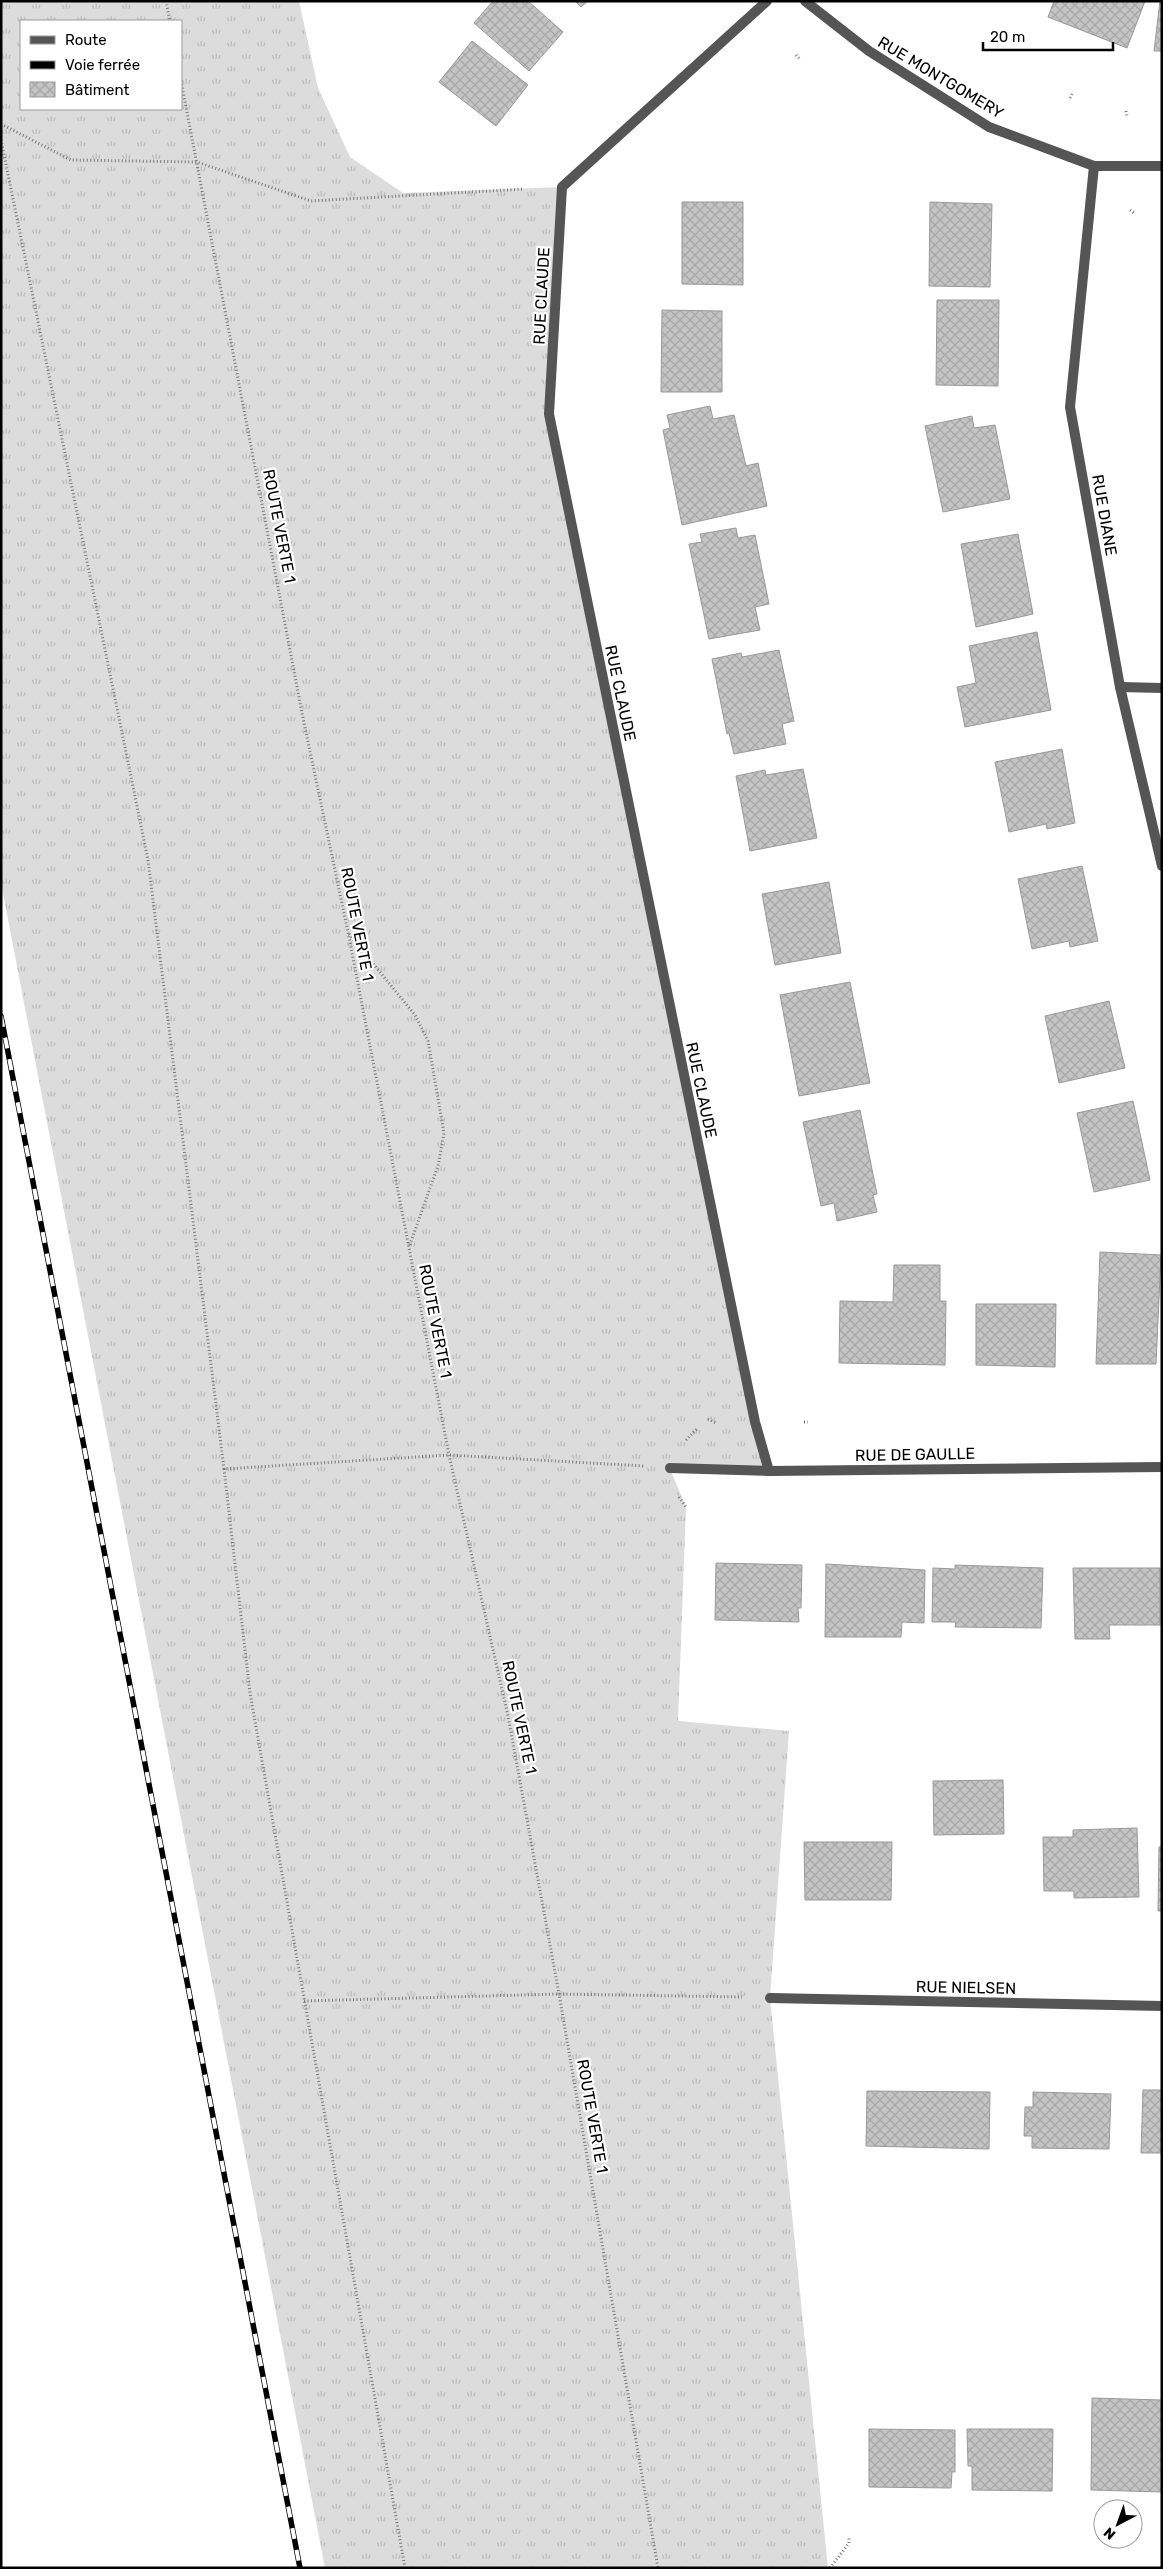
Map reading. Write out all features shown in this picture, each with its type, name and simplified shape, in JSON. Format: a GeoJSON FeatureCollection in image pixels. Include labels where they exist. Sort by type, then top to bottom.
{"type":"FeatureCollection","features":[{"type":"Feature","properties":{"kind":"street","name":"RUE CLAUDE"},"geometry":{"type":"LineString","coordinates":[[768,1],[562,187],[549,414],[755,1422],[769,1471]]}},
{"type":"Feature","properties":{"kind":"street","name":"RUE MONTGOMERY"},"geometry":{"type":"LineString","coordinates":[[805,1],[869,51],[989,127],[1094,166],[1162,166]]}},
{"type":"Feature","properties":{"kind":"street","name":"RUE DIANE"},"geometry":{"type":"LineString","coordinates":[[1094,166],[1070,406],[1120,687],[1162,866]]}},
{"type":"Feature","properties":{"kind":"street"},"geometry":{"type":"LineString","coordinates":[[1120,687],[1162,688]]}},
{"type":"Feature","properties":{"kind":"street","name":"RUE DE GAULLE"},"geometry":{"type":"LineString","coordinates":[[670,1468],[769,1471],[1162,1467]]}},
{"type":"Feature","properties":{"kind":"street","name":"RUE NIELSEN"},"geometry":{"type":"LineString","coordinates":[[770,1998],[1162,2006]]}},
{"type":"Feature","properties":{"kind":"path"},"geometry":{"type":"LineString","coordinates":[[166,1],[170,20]]}},
{"type":"Feature","properties":{"kind":"path"},"geometry":{"type":"LineString","coordinates":[[796,55],[801,60]]}},
{"type":"Feature","properties":{"kind":"path","name":"ROUTE VERTE 1"},"geometry":{"type":"LineString","coordinates":[[182,86],[303,718],[348,932],[449,1455],[508,1716],[559,1994],[658,2568]]}},
{"type":"Feature","properties":{"kind":"path"},"geometry":{"type":"LineString","coordinates":[[1,124],[71,160],[197,162],[311,201],[524,189]]}},
{"type":"Feature","properties":{"kind":"path"},"geometry":{"type":"LineString","coordinates":[[1,140],[148,860],[224,1469],[250,1694],[405,2568]]}},
{"type":"Feature","properties":{"kind":"path"},"geometry":{"type":"LineString","coordinates":[[1130,210],[1135,214]]}},
{"type":"Feature","properties":{"kind":"path"},"geometry":{"type":"LineString","coordinates":[[348,932],[415,1015],[428,1041],[444,1133],[438,1166],[409,1247]]}},
{"type":"Feature","properties":{"kind":"path"},"geometry":{"type":"LineString","coordinates":[[708,1419],[716,1423]]}},
{"type":"Feature","properties":{"kind":"path"},"geometry":{"type":"LineString","coordinates":[[224,1469],[449,1455],[670,1468]]}},
{"type":"Feature","properties":{"kind":"path"},"geometry":{"type":"LineString","coordinates":[[304,2001],[559,1994],[770,1998]]}},
{"type":"Feature","properties":{"kind":"path"},"geometry":{"type":"LineString","coordinates":[[830,2568],[849,2543],[849,2538]]}},
{"type":"Feature","properties":{"kind":"green space"},"geometry":{"type":"Polygon","coordinates":[[[1,1],[299,1],[318,88],[350,157],[403,193],[562,187],[549,414],[769,1471],[670,1469],[686,1507],[678,1721],[789,1731],[770,1998],[828,2568],[325,2568],[1,883],[1,1]]]}},
{"type":"Feature","properties":{"kind":"building"},"geometry":{"type":"Polygon","coordinates":[[[493,1],[528,1],[563,32],[529,71],[474,23],[493,1]]]}},
{"type":"Feature","properties":{"kind":"building"},"geometry":{"type":"Polygon","coordinates":[[[575,1],[588,1],[581,7],[575,1]]]}},
{"type":"Feature","properties":{"kind":"building"},"geometry":{"type":"Polygon","coordinates":[[[1054,1],[1145,1],[1127,48],[1048,17],[1054,1]]]}},
{"type":"Feature","properties":{"kind":"building"},"geometry":{"type":"Polygon","coordinates":[[[1160,1],[1162,1],[1162,51],[1154,51],[1160,1]]]}},
{"type":"Feature","properties":{"kind":"building"},"geometry":{"type":"Polygon","coordinates":[[[472,41],[528,85],[496,126],[439,82],[472,41]]]}},
{"type":"Feature","properties":{"kind":"building"},"geometry":{"type":"Polygon","coordinates":[[[682,202],[743,202],[743,285],[682,284],[682,202]]]}},
{"type":"Feature","properties":{"kind":"building"},"geometry":{"type":"Polygon","coordinates":[[[930,202],[992,204],[990,287],[929,286],[930,202]]]}},
{"type":"Feature","properties":{"kind":"building"},"geometry":{"type":"Polygon","coordinates":[[[937,300],[999,300],[998,386],[936,385],[937,300]]]}},
{"type":"Feature","properties":{"kind":"building"},"geometry":{"type":"Polygon","coordinates":[[[662,310],[722,311],[722,392],[661,392],[662,310]]]}},
{"type":"Feature","properties":{"kind":"building"},"geometry":{"type":"Polygon","coordinates":[[[710,406],[713,419],[734,415],[746,466],[758,463],[767,506],[682,525],[663,430],[670,428],[667,415],[710,406]]]}},
{"type":"Feature","properties":{"kind":"building"},"geometry":{"type":"Polygon","coordinates":[[[972,416],[974,428],[995,425],[1010,499],[943,512],[925,426],[972,416]]]}},
{"type":"Feature","properties":{"kind":"building"},"geometry":{"type":"Polygon","coordinates":[[[736,528],[738,538],[755,535],[769,604],[755,607],[760,630],[709,639],[689,544],[702,542],[700,534],[736,528]]]}},
{"type":"Feature","properties":{"kind":"building"},"geometry":{"type":"Polygon","coordinates":[[[1018,534],[1033,614],[976,627],[961,544],[1018,534]]]}},
{"type":"Feature","properties":{"kind":"building"},"geometry":{"type":"Polygon","coordinates":[[[1037,632],[1051,710],[965,727],[957,687],[976,683],[969,646],[1037,632]]]}},
{"type":"Feature","properties":{"kind":"building"},"geometry":{"type":"Polygon","coordinates":[[[779,650],[794,721],[782,724],[786,744],[734,754],[729,733],[727,734],[712,659],[741,653],[742,657],[779,650]]]}},
{"type":"Feature","properties":{"kind":"building"},"geometry":{"type":"Polygon","coordinates":[[[1062,749],[1075,823],[1047,829],[1046,824],[1009,832],[995,762],[1062,749]]]}},
{"type":"Feature","properties":{"kind":"building"},"geometry":{"type":"Polygon","coordinates":[[[803,769],[817,838],[750,851],[736,776],[765,770],[766,775],[803,769]]]}},
{"type":"Feature","properties":{"kind":"building"},"geometry":{"type":"Polygon","coordinates":[[[1082,866],[1098,941],[1070,947],[1069,941],[1032,949],[1018,879],[1082,866]]]}},
{"type":"Feature","properties":{"kind":"building"},"geometry":{"type":"Polygon","coordinates":[[[829,882],[841,953],[775,965],[762,894],[829,882]]]}},
{"type":"Feature","properties":{"kind":"building"},"geometry":{"type":"Polygon","coordinates":[[[850,982],[870,1083],[799,1096],[780,995],[850,982]]]}},
{"type":"Feature","properties":{"kind":"building"},"geometry":{"type":"Polygon","coordinates":[[[1109,1001],[1125,1068],[1059,1083],[1045,1016],[1109,1001]]]}},
{"type":"Feature","properties":{"kind":"building"},"geometry":{"type":"Polygon","coordinates":[[[1133,1101],[1150,1180],[1094,1192],[1077,1113],[1133,1101]]]}},
{"type":"Feature","properties":{"kind":"building"},"geometry":{"type":"Polygon","coordinates":[[[860,1110],[877,1194],[873,1195],[877,1212],[837,1221],[834,1203],[821,1206],[803,1122],[860,1110]]]}},
{"type":"Feature","properties":{"kind":"building"},"geometry":{"type":"Polygon","coordinates":[[[1100,1252],[1161,1255],[1156,1364],[1096,1364],[1100,1252]]]}},
{"type":"Feature","properties":{"kind":"building"},"geometry":{"type":"Polygon","coordinates":[[[894,1265],[940,1265],[940,1301],[946,1301],[945,1365],[839,1363],[840,1301],[893,1302],[894,1265]]]}},
{"type":"Feature","properties":{"kind":"building"},"geometry":{"type":"Polygon","coordinates":[[[976,1304],[1056,1304],[1055,1367],[976,1365],[976,1304]]]}},
{"type":"Feature","properties":{"kind":"building"},"geometry":{"type":"Polygon","coordinates":[[[716,1563],[802,1565],[801,1608],[798,1608],[799,1622],[715,1620],[716,1563]]]}},
{"type":"Feature","properties":{"kind":"building"},"geometry":{"type":"Polygon","coordinates":[[[826,1564],[925,1570],[924,1623],[902,1622],[901,1637],[825,1637],[826,1564]]]}},
{"type":"Feature","properties":{"kind":"building"},"geometry":{"type":"Polygon","coordinates":[[[955,1565],[1043,1568],[1041,1628],[955,1627],[956,1622],[932,1622],[933,1568],[955,1569],[955,1565]]]}},
{"type":"Feature","properties":{"kind":"building"},"geometry":{"type":"Polygon","coordinates":[[[1073,1568],[1160,1568],[1160,1625],[1109,1625],[1110,1639],[1075,1639],[1073,1568]]]}},
{"type":"Feature","properties":{"kind":"building"},"geometry":{"type":"Polygon","coordinates":[[[1003,1780],[1004,1834],[934,1835],[933,1781],[1003,1780]]]}},
{"type":"Feature","properties":{"kind":"building"},"geometry":{"type":"Polygon","coordinates":[[[1137,1828],[1139,1897],[1074,1898],[1074,1891],[1044,1891],[1043,1837],[1073,1837],[1073,1830],[1137,1828]]]}},
{"type":"Feature","properties":{"kind":"building"},"geometry":{"type":"Polygon","coordinates":[[[804,1842],[892,1842],[891,1900],[805,1900],[804,1842]]]}},
{"type":"Feature","properties":{"kind":"building"},"geometry":{"type":"Polygon","coordinates":[[[1159,1847],[1162,1847],[1162,1911],[1158,1911],[1159,1847]]]}},
{"type":"Feature","properties":{"kind":"building"},"geometry":{"type":"Polygon","coordinates":[[[1143,2090],[1162,2090],[1162,2153],[1141,2153],[1143,2090]]]}},
{"type":"Feature","properties":{"kind":"building"},"geometry":{"type":"Polygon","coordinates":[[[867,2091],[990,2092],[989,2149],[866,2146],[867,2091]]]}},
{"type":"Feature","properties":{"kind":"building"},"geometry":{"type":"Polygon","coordinates":[[[1033,2092],[1111,2094],[1109,2149],[1032,2148],[1032,2136],[1024,2136],[1025,2107],[1033,2107],[1033,2092]]]}},
{"type":"Feature","properties":{"kind":"building"},"geometry":{"type":"Polygon","coordinates":[[[1092,2398],[1162,2400],[1162,2492],[1091,2490],[1092,2398]]]}},
{"type":"Feature","properties":{"kind":"building"},"geometry":{"type":"Polygon","coordinates":[[[869,2429],[955,2430],[955,2472],[952,2472],[951,2488],[869,2487],[869,2429]]]}},
{"type":"Feature","properties":{"kind":"building"},"geometry":{"type":"Polygon","coordinates":[[[967,2429],[1053,2429],[1052,2491],[972,2490],[972,2466],[968,2466],[967,2429]]]}},
{"type":"Feature","properties":{"kind":"railway"},"geometry":{"type":"LineString","coordinates":[[1,1016],[300,2568]]}}]}
